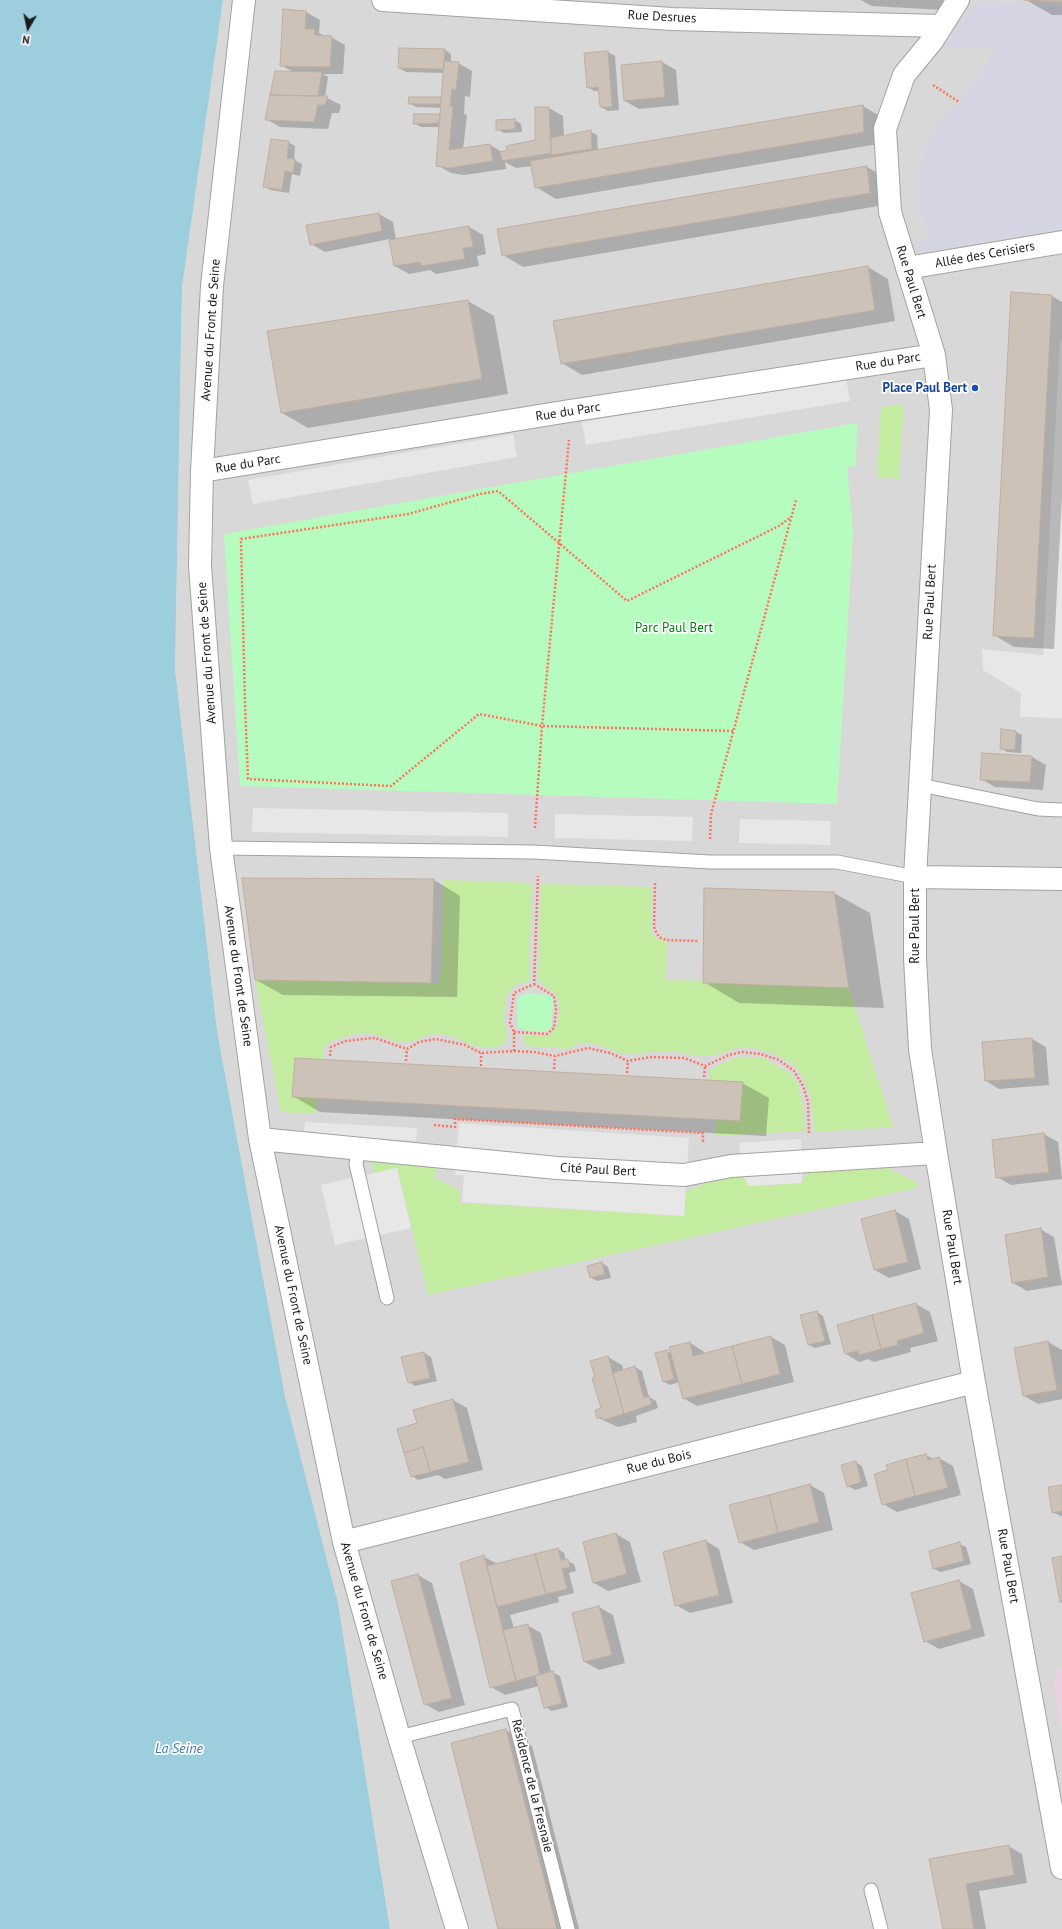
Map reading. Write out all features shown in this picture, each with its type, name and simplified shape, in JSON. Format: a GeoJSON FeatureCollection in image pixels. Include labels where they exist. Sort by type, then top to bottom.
{"type":"FeatureCollection","features":[{"type":"Feature","properties":{"kind":"street","name":"Avenue du Front de Seine"},"geometry":{"type":"LineString","coordinates":[[244,0],[212,286],[202,472],[200,566],[221,848],[260,1139],[344,1542],[399,1737],[457,1929]]}},
{"type":"Feature","properties":{"kind":"street","name":"Rue Desrues"},"geometry":{"type":"LineString","coordinates":[[383,0],[672,19],[941,26]]}},
{"type":"Feature","properties":{"kind":"street","name":"Rue Paul Bert"},"geometry":{"type":"LineString","coordinates":[[958,0],[932,41],[904,75],[885,129],[890,212],[934,354],[940,410],[915,877],[915,958],[920,1049],[974,1382],[1062,1868]]}},
{"type":"Feature","properties":{"kind":"street","name":"Allée des Cerisiers"},"geometry":{"type":"LineString","coordinates":[[907,268],[1062,242]]}},
{"type":"Feature","properties":{"kind":"street","name":"Rue du Parc"},"geometry":{"type":"LineString","coordinates":[[202,472],[563,412],[934,354]]}},
{"type":"Feature","properties":{"kind":"street"},"geometry":{"type":"LineString","coordinates":[[915,877],[1062,879]]}},
{"type":"Feature","properties":{"kind":"street","name":"Cité Paul Bert"},"geometry":{"type":"LineString","coordinates":[[260,1139],[557,1168],[684,1175],[731,1166],[936,1153]]}},
{"type":"Feature","properties":{"kind":"street","name":"Rue du Bois"},"geometry":{"type":"LineString","coordinates":[[344,1542],[974,1382]]}},
{"type":"Feature","properties":{"kind":"lane"},"geometry":{"type":"LineString","coordinates":[[920,785],[1038,808],[1062,810]]}},
{"type":"Feature","properties":{"kind":"lane"},"geometry":{"type":"LineString","coordinates":[[221,848],[533,852],[710,862],[837,862],[915,877]]}},
{"type":"Feature","properties":{"kind":"lane"},"geometry":{"type":"LineString","coordinates":[[358,1149],[356,1164],[386,1298]]}},
{"type":"Feature","properties":{"kind":"lane","name":"Résidence de la Fresnaie"},"geometry":{"type":"LineString","coordinates":[[399,1737],[512,1709],[568,1929]]}},
{"type":"Feature","properties":{"kind":"lane"},"geometry":{"type":"LineString","coordinates":[[871,1890],[881,1929]]}},
{"type":"Feature","properties":{"kind":"path"},"geometry":{"type":"LineString","coordinates":[[534,984],[538,867],[533,852],[542,726],[569,443],[563,412]]}},
{"type":"Feature","properties":{"kind":"path"},"geometry":{"type":"LineString","coordinates":[[733,731],[542,726],[479,714],[391,786],[248,779],[241,540],[408,514],[480,494],[498,491],[559,545],[627,601],[780,526],[791,517]]}},
{"type":"Feature","properties":{"kind":"path"},"geometry":{"type":"LineString","coordinates":[[710,862],[711,814],[796,500]]}},
{"type":"Feature","properties":{"kind":"path"},"geometry":{"type":"LineString","coordinates":[[655,887],[654,927],[657,934],[661,938],[667,940],[698,941]]}},
{"type":"Feature","properties":{"kind":"path"},"geometry":{"type":"LineString","coordinates":[[514,1032],[547,1034],[554,1028],[556,1009],[554,996],[534,984]]}},
{"type":"Feature","properties":{"kind":"path"},"geometry":{"type":"LineString","coordinates":[[514,1051],[514,1032],[510,1023],[514,992],[534,984]]}},
{"type":"Feature","properties":{"kind":"path"},"geometry":{"type":"LineString","coordinates":[[330,1056],[331,1047],[346,1041],[375,1038],[407,1049],[419,1042],[436,1039],[465,1046],[481,1054],[514,1051],[534,1052],[555,1056],[588,1048],[610,1053],[628,1061],[651,1057],[684,1058],[705,1066],[729,1055],[742,1052],[761,1054],[779,1060],[794,1071],[803,1086],[808,1102],[809,1135],[802,1136]]}},
{"type":"Feature","properties":{"kind":"path"},"geometry":{"type":"LineString","coordinates":[[406,1062],[407,1049]]}},
{"type":"Feature","properties":{"kind":"path"},"geometry":{"type":"LineString","coordinates":[[481,1054],[481,1066]]}},
{"type":"Feature","properties":{"kind":"path"},"geometry":{"type":"LineString","coordinates":[[554,1069],[555,1056]]}},
{"type":"Feature","properties":{"kind":"path"},"geometry":{"type":"LineString","coordinates":[[627,1073],[628,1061]]}},
{"type":"Feature","properties":{"kind":"path"},"geometry":{"type":"LineString","coordinates":[[704,1077],[705,1066]]}},
{"type":"Feature","properties":{"kind":"path"},"geometry":{"type":"LineString","coordinates":[[432,1125],[454,1126],[455,1120],[696,1132],[704,1133],[703,1141],[710,1141]]}},
{"type":"Feature","properties":{"kind":"shaded area"},"geometry":{"type":"Polygon","coordinates":[[[223,0],[1062,0],[1062,1665],[1057,1671],[1054,1684],[1062,1729],[1062,1929],[390,1929],[338,1603],[285,1396],[217,1031],[175,669],[182,287],[223,0]]]}},
{"type":"Feature","properties":{"kind":"shaded area"},"geometry":{"type":"Polygon","coordinates":[[[976,3],[1062,6],[1062,229],[921,253],[917,242],[929,239],[919,201],[919,175],[923,155],[940,121],[967,94],[996,49],[944,47],[976,3]]]}},
{"type":"Feature","properties":{"kind":"shaded area"},"geometry":{"type":"Polygon","coordinates":[[[1060,341],[1062,341],[1062,718],[1020,717],[1021,693],[983,670],[982,649],[1043,655],[1060,341]]]}},
{"type":"Feature","properties":{"kind":"shaded area"},"geometry":{"type":"Polygon","coordinates":[[[846,378],[850,401],[586,445],[582,422],[846,378]]]}},
{"type":"Feature","properties":{"kind":"shaded area"},"geometry":{"type":"Polygon","coordinates":[[[513,434],[517,457],[253,504],[248,480],[513,434]]]}},
{"type":"Feature","properties":{"kind":"shaded area"},"geometry":{"type":"Polygon","coordinates":[[[253,808],[508,813],[508,837],[252,832],[253,808]]]}},
{"type":"Feature","properties":{"kind":"shaded area"},"geometry":{"type":"Polygon","coordinates":[[[555,814],[693,817],[692,841],[555,838],[555,814]]]}},
{"type":"Feature","properties":{"kind":"shaded area"},"geometry":{"type":"Polygon","coordinates":[[[740,819],[831,821],[830,845],[739,843],[740,819]]]}},
{"type":"Feature","properties":{"kind":"shaded area"},"geometry":{"type":"Polygon","coordinates":[[[305,1122],[417,1128],[416,1141],[304,1134],[305,1122]]]}},
{"type":"Feature","properties":{"kind":"shaded area"},"geometry":{"type":"Polygon","coordinates":[[[459,1123],[689,1138],[684,1216],[462,1202],[464,1175],[455,1175],[459,1123]]]}},
{"type":"Feature","properties":{"kind":"shaded area"},"geometry":{"type":"Polygon","coordinates":[[[801,1139],[802,1183],[748,1186],[742,1174],[739,1143],[801,1139]]]}},
{"type":"Feature","properties":{"kind":"shaded area"},"geometry":{"type":"Polygon","coordinates":[[[397,1168],[411,1228],[335,1245],[321,1185],[397,1168]]]}},
{"type":"Feature","properties":{"kind":"shaded area"},"geometry":{"type":"Polygon","coordinates":[[[1062,1665],[1062,1729],[1054,1684],[1057,1671],[1062,1665]]]}},
{"type":"Feature","properties":{"kind":"green space"},"geometry":{"type":"Polygon","coordinates":[[[904,404],[899,479],[877,477],[881,407],[904,404]]]}},
{"type":"Feature","properties":{"kind":"green space","name":"Parc Paul Bert"},"geometry":{"type":"Polygon","coordinates":[[[857,423],[856,467],[847,466],[853,532],[837,804],[240,786],[224,534],[857,423]]]}},
{"type":"Feature","properties":{"kind":"green space"},"geometry":{"type":"Polygon","coordinates":[[[444,880],[532,883],[529,982],[520,983],[513,987],[506,996],[504,1022],[507,1031],[505,1043],[495,1048],[474,1046],[451,1036],[439,1034],[427,1035],[411,1042],[393,1041],[368,1033],[355,1034],[331,1041],[324,1049],[323,1059],[295,1058],[292,1097],[317,1098],[316,1114],[281,1112],[255,980],[440,983],[444,880]]]}},
{"type":"Feature","properties":{"kind":"green space"},"geometry":{"type":"Polygon","coordinates":[[[541,884],[652,887],[651,929],[653,935],[658,939],[667,942],[666,980],[703,981],[703,983],[849,988],[893,1127],[814,1132],[811,1098],[801,1073],[791,1063],[777,1055],[758,1049],[740,1047],[715,1055],[693,1055],[678,1052],[624,1054],[593,1043],[581,1043],[568,1049],[526,1046],[522,1035],[546,1036],[551,1034],[557,1026],[559,1011],[558,997],[538,980],[541,884]]]}},
{"type":"Feature","properties":{"kind":"green space"},"geometry":{"type":"Polygon","coordinates":[[[526,993],[548,995],[553,998],[552,1025],[549,1030],[545,1032],[523,1030],[518,1027],[517,1002],[519,997],[526,993]]]}},
{"type":"Feature","properties":{"kind":"green space"},"geometry":{"type":"Polygon","coordinates":[[[739,1057],[763,1058],[789,1072],[798,1084],[803,1104],[805,1131],[715,1136],[715,1120],[740,1121],[743,1082],[710,1080],[710,1070],[720,1064],[739,1057]]]}},
{"type":"Feature","properties":{"kind":"green space"},"geometry":{"type":"Polygon","coordinates":[[[377,1158],[440,1162],[434,1178],[459,1190],[459,1203],[684,1216],[686,1191],[726,1175],[742,1174],[749,1186],[802,1183],[808,1171],[886,1167],[916,1182],[917,1188],[428,1295],[397,1168],[374,1173],[372,1163],[377,1158]]]}},
{"type":"Feature","properties":{"kind":"water","name":"La Seine"},"geometry":{"type":"Polygon","coordinates":[[[0,0],[223,0],[182,287],[175,669],[217,1031],[285,1396],[338,1603],[390,1929],[0,1929],[0,0]]]}},
{"type":"Feature","properties":{"kind":"building"},"geometry":{"type":"Polygon","coordinates":[[[1024,0],[1062,0],[1062,2],[1024,0]]]}},
{"type":"Feature","properties":{"kind":"building"},"geometry":{"type":"Polygon","coordinates":[[[283,9],[306,11],[305,29],[315,29],[314,35],[332,36],[330,67],[280,66],[283,9]]]}},
{"type":"Feature","properties":{"kind":"building"},"geometry":{"type":"Polygon","coordinates":[[[399,48],[445,49],[444,69],[398,68],[399,48]]]}},
{"type":"Feature","properties":{"kind":"building"},"geometry":{"type":"Polygon","coordinates":[[[608,51],[612,107],[600,107],[598,87],[587,88],[584,53],[608,51]]]}},
{"type":"Feature","properties":{"kind":"building"},"geometry":{"type":"Polygon","coordinates":[[[444,61],[459,62],[456,90],[452,89],[450,106],[453,106],[449,150],[490,144],[493,161],[450,168],[436,166],[444,61]]]}},
{"type":"Feature","properties":{"kind":"building"},"geometry":{"type":"Polygon","coordinates":[[[662,61],[665,97],[624,101],[621,65],[662,61]]]}},
{"type":"Feature","properties":{"kind":"building"},"geometry":{"type":"Polygon","coordinates":[[[275,71],[322,72],[318,96],[270,95],[275,71]]]}},
{"type":"Feature","properties":{"kind":"building"},"geometry":{"type":"Polygon","coordinates":[[[270,95],[328,96],[325,105],[318,105],[314,122],[265,120],[270,95]]]}},
{"type":"Feature","properties":{"kind":"building"},"geometry":{"type":"Polygon","coordinates":[[[409,97],[441,97],[441,104],[408,104],[409,97]]]}},
{"type":"Feature","properties":{"kind":"building"},"geometry":{"type":"Polygon","coordinates":[[[863,105],[864,132],[535,188],[530,161],[863,105]]]}},
{"type":"Feature","properties":{"kind":"building"},"geometry":{"type":"Polygon","coordinates":[[[535,107],[549,107],[551,153],[502,161],[500,152],[507,150],[506,146],[535,140],[535,107]]]}},
{"type":"Feature","properties":{"kind":"building"},"geometry":{"type":"Polygon","coordinates":[[[414,114],[440,114],[439,123],[413,124],[414,114]]]}},
{"type":"Feature","properties":{"kind":"building"},"geometry":{"type":"Polygon","coordinates":[[[515,119],[515,129],[496,130],[496,120],[515,119]]]}},
{"type":"Feature","properties":{"kind":"building"},"geometry":{"type":"Polygon","coordinates":[[[591,130],[592,149],[551,155],[551,138],[591,130]]]}},
{"type":"Feature","properties":{"kind":"building"},"geometry":{"type":"Polygon","coordinates":[[[271,139],[289,141],[287,158],[295,159],[293,173],[285,171],[282,190],[263,187],[271,139]]]}},
{"type":"Feature","properties":{"kind":"building"},"geometry":{"type":"Polygon","coordinates":[[[867,166],[870,193],[502,256],[497,229],[867,166]]]}},
{"type":"Feature","properties":{"kind":"building"},"geometry":{"type":"Polygon","coordinates":[[[379,213],[382,231],[310,245],[306,225],[379,213]]]}},
{"type":"Feature","properties":{"kind":"building"},"geometry":{"type":"Polygon","coordinates":[[[469,226],[473,247],[463,248],[465,259],[421,266],[420,262],[394,266],[389,240],[469,226]]]}},
{"type":"Feature","properties":{"kind":"building"},"geometry":{"type":"Polygon","coordinates":[[[868,266],[875,310],[561,364],[553,321],[868,266]]]}},
{"type":"Feature","properties":{"kind":"building"},"geometry":{"type":"Polygon","coordinates":[[[1011,292],[1052,295],[1034,638],[993,636],[1011,292]]]}},
{"type":"Feature","properties":{"kind":"building"},"geometry":{"type":"Polygon","coordinates":[[[468,300],[482,379],[281,413],[267,331],[468,300]]]}},
{"type":"Feature","properties":{"kind":"building"},"geometry":{"type":"Polygon","coordinates":[[[1001,729],[1016,731],[1015,750],[1000,749],[1001,729]]]}},
{"type":"Feature","properties":{"kind":"building"},"geometry":{"type":"Polygon","coordinates":[[[982,753],[1032,756],[1030,782],[980,780],[982,753]]]}},
{"type":"Feature","properties":{"kind":"building"},"geometry":{"type":"Polygon","coordinates":[[[242,878],[434,879],[431,983],[255,980],[242,878]]]}},
{"type":"Feature","properties":{"kind":"building"},"geometry":{"type":"Polygon","coordinates":[[[704,888],[834,892],[849,988],[703,983],[704,888]]]}},
{"type":"Feature","properties":{"kind":"building"},"geometry":{"type":"Polygon","coordinates":[[[1032,1038],[1035,1078],[985,1081],[982,1042],[1032,1038]]]}},
{"type":"Feature","properties":{"kind":"building"},"geometry":{"type":"Polygon","coordinates":[[[295,1058],[743,1082],[740,1121],[292,1097],[295,1058]]]}},
{"type":"Feature","properties":{"kind":"building"},"geometry":{"type":"Polygon","coordinates":[[[1044,1133],[1049,1172],[996,1178],[992,1140],[1044,1133]]]}},
{"type":"Feature","properties":{"kind":"building"},"geometry":{"type":"Polygon","coordinates":[[[895,1210],[908,1262],[874,1270],[861,1219],[895,1210]]]}},
{"type":"Feature","properties":{"kind":"building"},"geometry":{"type":"Polygon","coordinates":[[[1041,1228],[1048,1277],[1012,1283],[1005,1235],[1041,1228]]]}},
{"type":"Feature","properties":{"kind":"building"},"geometry":{"type":"Polygon","coordinates":[[[602,1262],[605,1274],[590,1278],[587,1266],[602,1262]]]}},
{"type":"Feature","properties":{"kind":"building"},"geometry":{"type":"Polygon","coordinates":[[[916,1303],[924,1333],[897,1341],[898,1345],[881,1349],[872,1315],[916,1303]]]}},
{"type":"Feature","properties":{"kind":"building"},"geometry":{"type":"Polygon","coordinates":[[[817,1311],[825,1341],[808,1345],[800,1315],[817,1311]]]}},
{"type":"Feature","properties":{"kind":"building"},"geometry":{"type":"Polygon","coordinates":[[[872,1315],[881,1349],[859,1355],[858,1351],[845,1354],[837,1325],[872,1315]]]}},
{"type":"Feature","properties":{"kind":"building"},"geometry":{"type":"Polygon","coordinates":[[[771,1336],[780,1374],[742,1384],[732,1346],[771,1336]]]}},
{"type":"Feature","properties":{"kind":"building"},"geometry":{"type":"Polygon","coordinates":[[[1048,1341],[1057,1390],[1023,1396],[1014,1348],[1048,1341]]]}},
{"type":"Feature","properties":{"kind":"building"},"geometry":{"type":"Polygon","coordinates":[[[690,1342],[693,1356],[732,1346],[742,1384],[683,1399],[669,1347],[690,1342]]]}},
{"type":"Feature","properties":{"kind":"building"},"geometry":{"type":"Polygon","coordinates":[[[667,1350],[674,1379],[663,1382],[655,1353],[667,1350]]]}},
{"type":"Feature","properties":{"kind":"building"},"geometry":{"type":"Polygon","coordinates":[[[424,1352],[430,1378],[408,1383],[401,1357],[424,1352]]]}},
{"type":"Feature","properties":{"kind":"building"},"geometry":{"type":"Polygon","coordinates":[[[608,1356],[624,1414],[603,1420],[602,1417],[597,1418],[595,1410],[601,1408],[592,1378],[595,1377],[590,1361],[608,1356]]]}},
{"type":"Feature","properties":{"kind":"building"},"geometry":{"type":"Polygon","coordinates":[[[635,1366],[644,1398],[649,1396],[652,1404],[624,1414],[613,1373],[635,1366]]]}},
{"type":"Feature","properties":{"kind":"building"},"geometry":{"type":"Polygon","coordinates":[[[453,1399],[469,1462],[430,1472],[423,1447],[404,1453],[397,1429],[417,1423],[413,1410],[453,1399]]]}},
{"type":"Feature","properties":{"kind":"building"},"geometry":{"type":"Polygon","coordinates":[[[423,1447],[430,1472],[411,1477],[404,1453],[423,1447]]]}},
{"type":"Feature","properties":{"kind":"building"},"geometry":{"type":"Polygon","coordinates":[[[926,1454],[928,1460],[939,1457],[948,1488],[915,1496],[906,1459],[926,1454]]]}},
{"type":"Feature","properties":{"kind":"building"},"geometry":{"type":"Polygon","coordinates":[[[906,1459],[915,1496],[882,1505],[874,1474],[888,1470],[886,1465],[906,1459]]]}},
{"type":"Feature","properties":{"kind":"building"},"geometry":{"type":"Polygon","coordinates":[[[856,1461],[861,1482],[847,1487],[841,1465],[856,1461]]]}},
{"type":"Feature","properties":{"kind":"building"},"geometry":{"type":"Polygon","coordinates":[[[810,1484],[819,1522],[778,1533],[769,1495],[810,1484]]]}},
{"type":"Feature","properties":{"kind":"building"},"geometry":{"type":"Polygon","coordinates":[[[1062,1485],[1062,1511],[1052,1513],[1048,1487],[1062,1485]]]}},
{"type":"Feature","properties":{"kind":"building"},"geometry":{"type":"Polygon","coordinates":[[[769,1495],[778,1533],[739,1543],[729,1505],[769,1495]]]}},
{"type":"Feature","properties":{"kind":"building"},"geometry":{"type":"Polygon","coordinates":[[[616,1533],[627,1574],[593,1583],[583,1542],[616,1533]]]}},
{"type":"Feature","properties":{"kind":"building"},"geometry":{"type":"Polygon","coordinates":[[[706,1540],[719,1595],[675,1606],[663,1552],[706,1540]]]}},
{"type":"Feature","properties":{"kind":"building"},"geometry":{"type":"Polygon","coordinates":[[[960,1542],[964,1561],[933,1569],[929,1551],[960,1542]]]}},
{"type":"Feature","properties":{"kind":"building"},"geometry":{"type":"Polygon","coordinates":[[[558,1548],[561,1560],[568,1559],[570,1567],[562,1569],[567,1589],[546,1594],[535,1554],[558,1548]]]}},
{"type":"Feature","properties":{"kind":"building"},"geometry":{"type":"Polygon","coordinates":[[[535,1554],[546,1594],[497,1607],[487,1566],[535,1554]]]}},
{"type":"Feature","properties":{"kind":"building"},"geometry":{"type":"Polygon","coordinates":[[[484,1555],[516,1681],[490,1688],[460,1563],[484,1555]]]}},
{"type":"Feature","properties":{"kind":"building"},"geometry":{"type":"Polygon","coordinates":[[[1062,1556],[1062,1602],[1060,1603],[1052,1558],[1062,1556]]]}},
{"type":"Feature","properties":{"kind":"building"},"geometry":{"type":"Polygon","coordinates":[[[418,1574],[452,1698],[424,1705],[391,1581],[418,1574]]]}},
{"type":"Feature","properties":{"kind":"building"},"geometry":{"type":"Polygon","coordinates":[[[959,1580],[972,1629],[924,1642],[911,1593],[959,1580]]]}},
{"type":"Feature","properties":{"kind":"building"},"geometry":{"type":"Polygon","coordinates":[[[599,1606],[612,1655],[584,1662],[572,1613],[599,1606]]]}},
{"type":"Feature","properties":{"kind":"building"},"geometry":{"type":"Polygon","coordinates":[[[528,1624],[540,1674],[516,1681],[503,1630],[528,1624]]]}},
{"type":"Feature","properties":{"kind":"building"},"geometry":{"type":"Polygon","coordinates":[[[553,1671],[562,1703],[544,1708],[535,1676],[553,1671]]]}},
{"type":"Feature","properties":{"kind":"building"},"geometry":{"type":"Polygon","coordinates":[[[506,1729],[557,1929],[498,1929],[451,1743],[506,1729]]]}},
{"type":"Feature","properties":{"kind":"building"},"geometry":{"type":"Polygon","coordinates":[[[1009,1845],[1014,1875],[966,1884],[974,1929],[943,1929],[929,1859],[1009,1845]]]}},
{"type":"Feature","properties":{"kind":"place","name":"Place Paul Bert"},"geometry":{"type":"Point","coordinates":[975,388]}}]}
